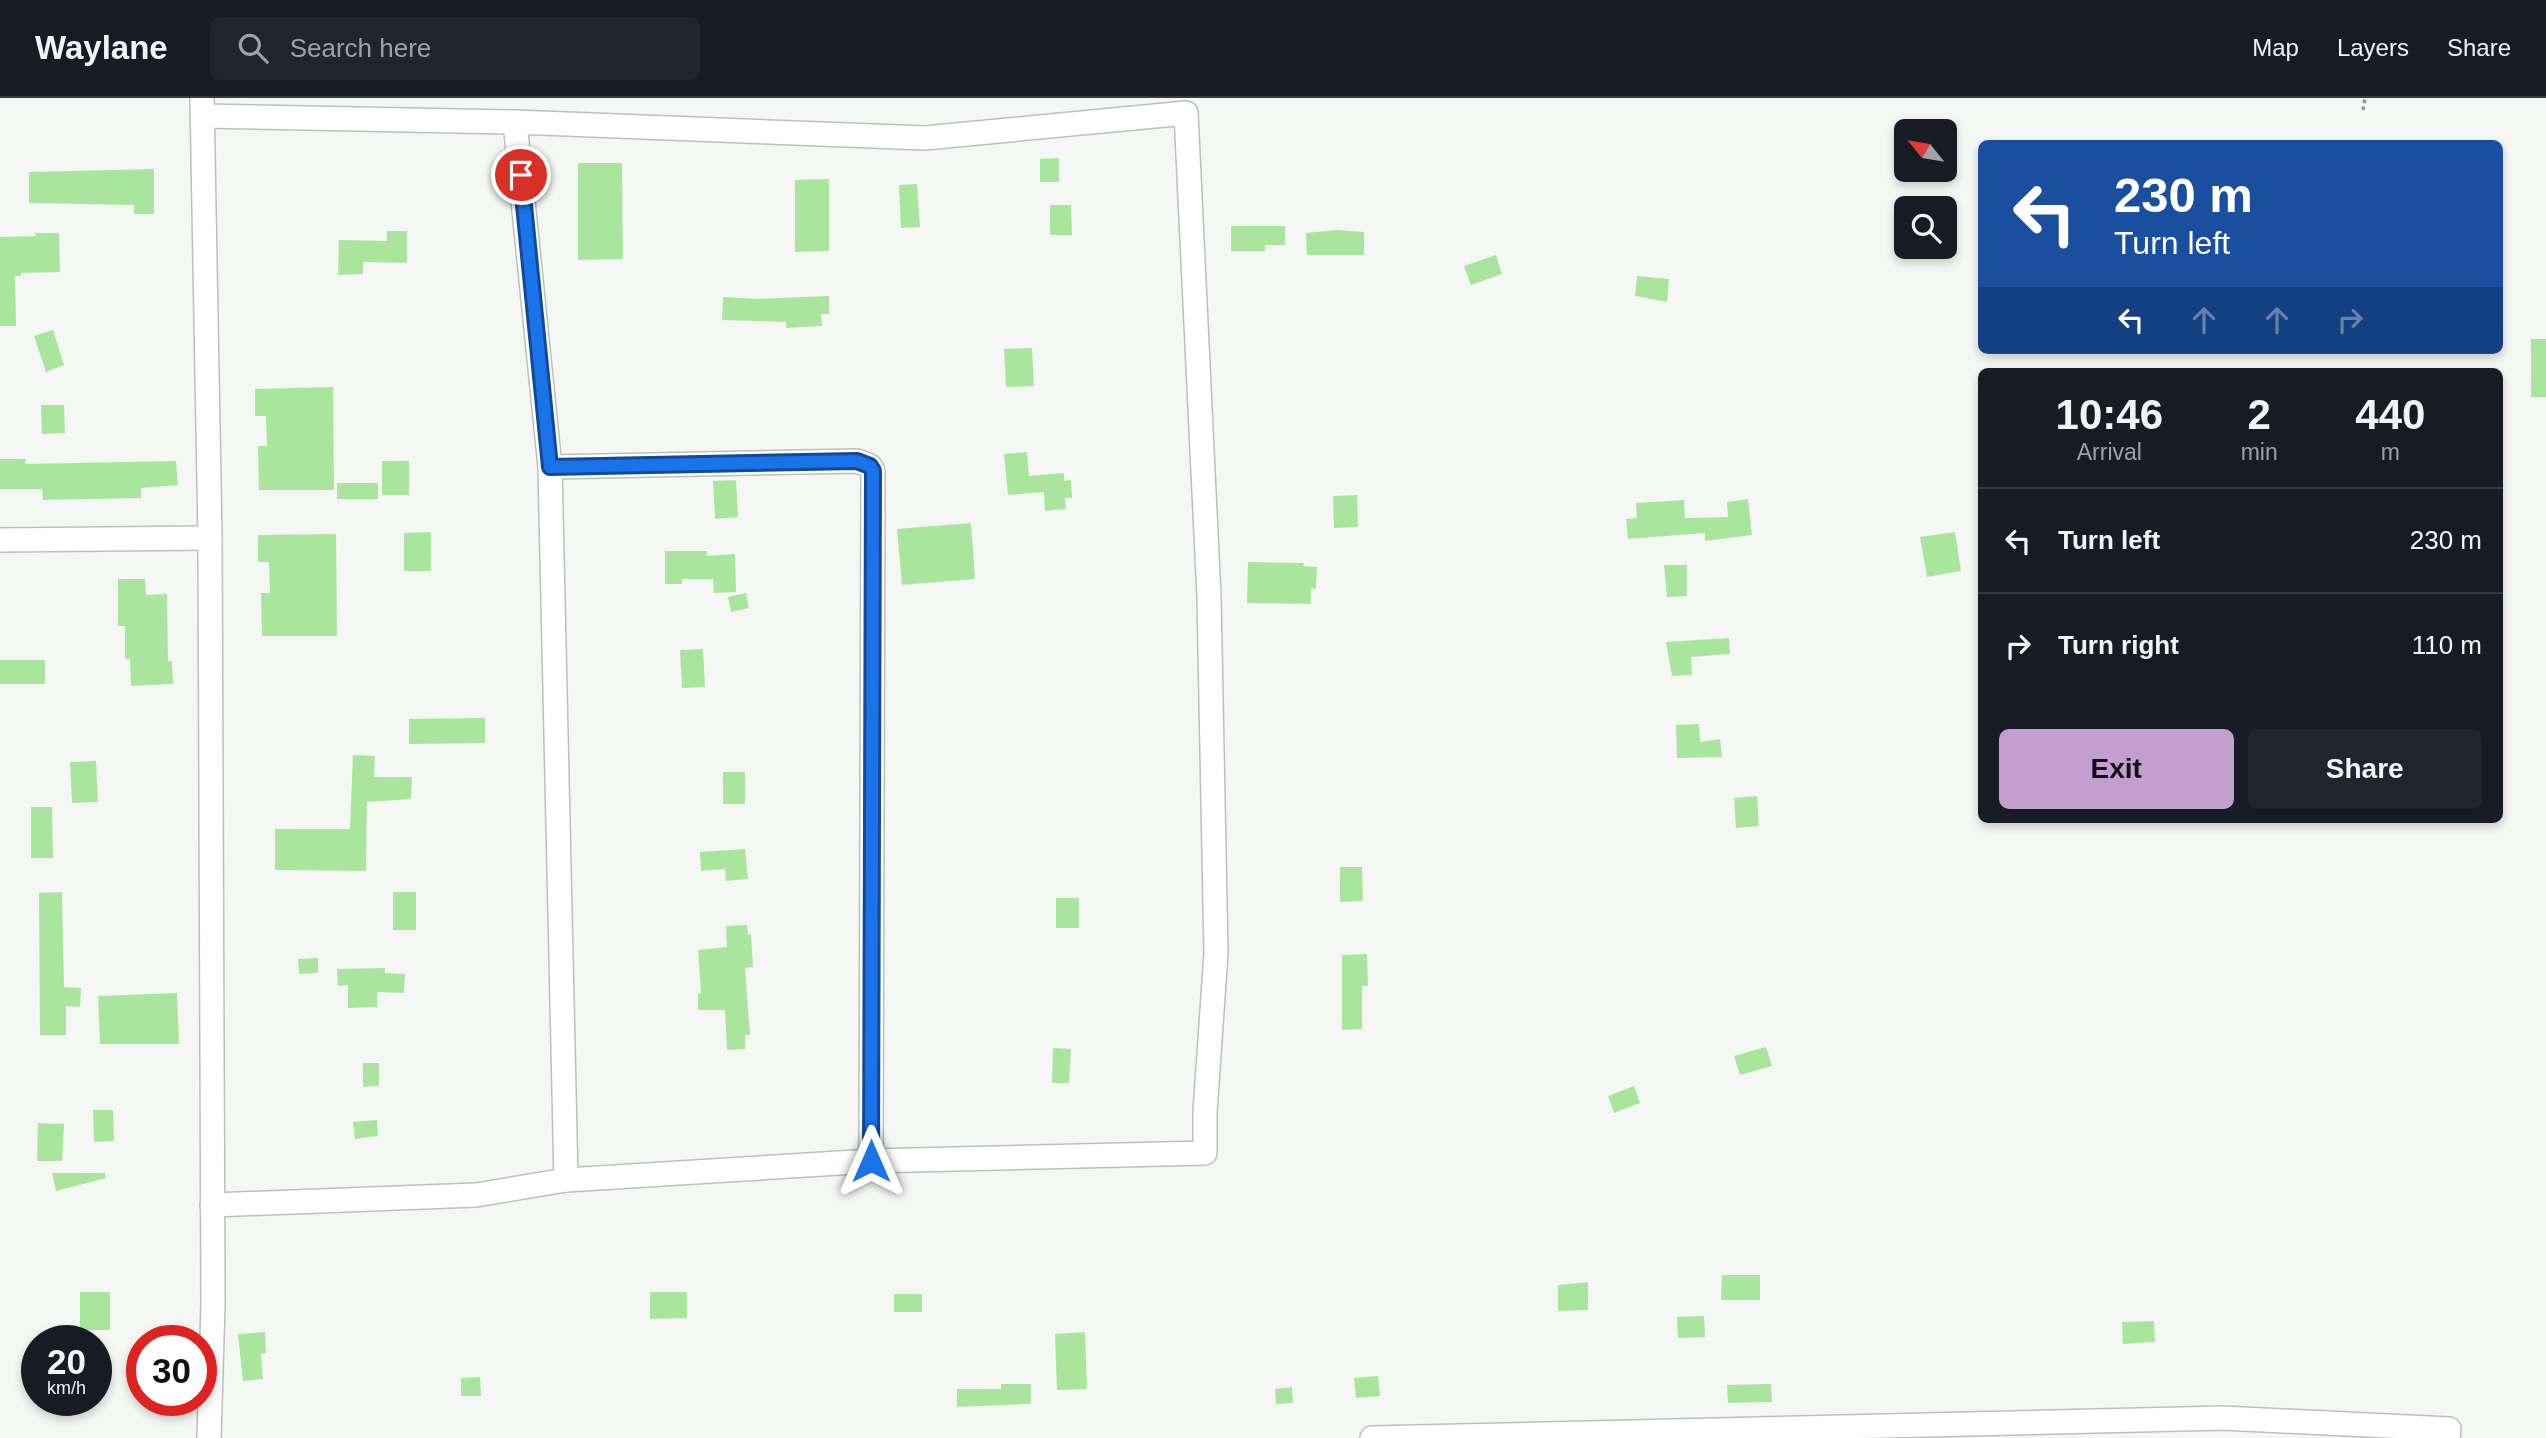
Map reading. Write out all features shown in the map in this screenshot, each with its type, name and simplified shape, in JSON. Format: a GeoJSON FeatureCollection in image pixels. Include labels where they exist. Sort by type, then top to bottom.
{"type":"FeatureCollection","features":[{"type":"Feature","properties":{"kind":"street"},"geometry":{"type":"LineString","coordinates":[[209,1438],[212,1205],[210,538],[202,107],[925,138],[1186,113],[1209,597],[1216,953],[1205,1112],[1205,1153],[871,1161],[566,1180],[477,1195],[212,1205]]}},
{"type":"Feature","properties":{"kind":"street"},"geometry":{"type":"LineString","coordinates":[[515,122],[550,467],[566,1180]]}},
{"type":"Feature","properties":{"kind":"street"},"geometry":{"type":"LineString","coordinates":[[550,467],[857,461],[870,466],[873,471],[871,1161]]}},
{"type":"Feature","properties":{"kind":"street"},"geometry":{"type":"LineString","coordinates":[[0,540],[210,538]]}},
{"type":"Feature","properties":{"kind":"street"},"geometry":{"type":"LineString","coordinates":[[1371,1438],[2219,1428],[2449,1429],[2448,1438]]}},
{"type":"Feature","properties":{"kind":"path"},"geometry":{"type":"LineString","coordinates":[[2363,110],[2365,98]]}},
{"type":"Feature","properties":{"kind":"building"},"geometry":{"type":"Polygon","coordinates":[[[1059,158],[1059,182],[1040,182],[1040,159],[1059,158]]]}},
{"type":"Feature","properties":{"kind":"building"},"geometry":{"type":"Polygon","coordinates":[[[578,163],[622,163],[623,259],[578,260],[578,163]]]}},
{"type":"Feature","properties":{"kind":"building"},"geometry":{"type":"Polygon","coordinates":[[[154,169],[154,214],[134,214],[134,205],[29,203],[29,172],[154,169]]]}},
{"type":"Feature","properties":{"kind":"building"},"geometry":{"type":"Polygon","coordinates":[[[829,179],[829,251],[795,252],[795,180],[829,179]]]}},
{"type":"Feature","properties":{"kind":"building"},"geometry":{"type":"Polygon","coordinates":[[[917,184],[920,227],[901,228],[899,185],[917,184]]]}},
{"type":"Feature","properties":{"kind":"building"},"geometry":{"type":"Polygon","coordinates":[[[1050,205],[1071,205],[1072,235],[1050,235],[1050,205]]]}},
{"type":"Feature","properties":{"kind":"building"},"geometry":{"type":"Polygon","coordinates":[[[1231,226],[1285,226],[1285,245],[1265,245],[1265,251],[1231,251],[1231,226]]]}},
{"type":"Feature","properties":{"kind":"building"},"geometry":{"type":"Polygon","coordinates":[[[1336,230],[1364,232],[1364,255],[1307,255],[1306,233],[1336,230]]]}},
{"type":"Feature","properties":{"kind":"building"},"geometry":{"type":"Polygon","coordinates":[[[387,231],[407,231],[407,263],[363,262],[363,274],[338,275],[339,240],[387,241],[387,231]]]}},
{"type":"Feature","properties":{"kind":"building"},"geometry":{"type":"Polygon","coordinates":[[[35,233],[59,233],[60,272],[21,273],[21,276],[15,276],[16,326],[0,326],[0,237],[36,236],[35,233]]]}},
{"type":"Feature","properties":{"kind":"building"},"geometry":{"type":"Polygon","coordinates":[[[1496,255],[1502,274],[1471,285],[1464,266],[1496,255]]]}},
{"type":"Feature","properties":{"kind":"building"},"geometry":{"type":"Polygon","coordinates":[[[1637,276],[1669,279],[1667,302],[1635,296],[1637,276]]]}},
{"type":"Feature","properties":{"kind":"building"},"geometry":{"type":"Polygon","coordinates":[[[829,296],[829,314],[821,314],[822,326],[786,328],[786,322],[722,320],[723,297],[759,299],[829,296]]]}},
{"type":"Feature","properties":{"kind":"building"},"geometry":{"type":"Polygon","coordinates":[[[53,330],[64,365],[46,372],[34,336],[53,330]]]}},
{"type":"Feature","properties":{"kind":"building"},"geometry":{"type":"Polygon","coordinates":[[[2531,339],[2546,339],[2546,397],[2531,397],[2531,339]]]}},
{"type":"Feature","properties":{"kind":"building"},"geometry":{"type":"Polygon","coordinates":[[[1032,348],[1034,386],[1006,387],[1004,349],[1032,348]]]}},
{"type":"Feature","properties":{"kind":"building"},"geometry":{"type":"Polygon","coordinates":[[[333,387],[334,490],[259,490],[258,446],[267,446],[266,416],[255,416],[255,389],[333,387]]]}},
{"type":"Feature","properties":{"kind":"building"},"geometry":{"type":"Polygon","coordinates":[[[41,405],[64,405],[65,433],[42,434],[41,405]]]}},
{"type":"Feature","properties":{"kind":"building"},"geometry":{"type":"Polygon","coordinates":[[[1027,452],[1029,476],[1064,473],[1064,481],[1071,480],[1072,498],[1065,498],[1066,509],[1045,511],[1044,492],[1008,495],[1004,454],[1027,452]]]}},
{"type":"Feature","properties":{"kind":"building"},"geometry":{"type":"Polygon","coordinates":[[[0,459],[26,459],[25,464],[176,461],[178,485],[141,488],[141,498],[43,500],[42,489],[0,489],[0,459]]]}},
{"type":"Feature","properties":{"kind":"building"},"geometry":{"type":"Polygon","coordinates":[[[382,461],[409,461],[409,495],[382,495],[382,461]]]}},
{"type":"Feature","properties":{"kind":"building"},"geometry":{"type":"Polygon","coordinates":[[[736,480],[738,517],[715,519],[713,481],[736,480]]]}},
{"type":"Feature","properties":{"kind":"building"},"geometry":{"type":"Polygon","coordinates":[[[337,483],[378,483],[378,499],[337,499],[337,483]]]}},
{"type":"Feature","properties":{"kind":"building"},"geometry":{"type":"Polygon","coordinates":[[[1357,495],[1358,527],[1334,528],[1333,496],[1357,495]]]}},
{"type":"Feature","properties":{"kind":"building"},"geometry":{"type":"Polygon","coordinates":[[[1748,499],[1752,535],[1705,541],[1705,533],[1628,539],[1626,519],[1637,518],[1636,503],[1684,500],[1685,518],[1728,517],[1727,502],[1748,499]]]}},
{"type":"Feature","properties":{"kind":"building"},"geometry":{"type":"Polygon","coordinates":[[[971,523],[975,579],[902,585],[897,529],[971,523]]]}},
{"type":"Feature","properties":{"kind":"building"},"geometry":{"type":"Polygon","coordinates":[[[431,532],[431,571],[404,571],[404,533],[431,532]]]}},
{"type":"Feature","properties":{"kind":"building"},"geometry":{"type":"Polygon","coordinates":[[[1955,532],[1961,571],[1927,577],[1920,537],[1955,532]]]}},
{"type":"Feature","properties":{"kind":"building"},"geometry":{"type":"Polygon","coordinates":[[[336,534],[337,636],[262,636],[261,593],[270,593],[269,562],[258,562],[258,535],[336,534]]]}},
{"type":"Feature","properties":{"kind":"building"},"geometry":{"type":"Polygon","coordinates":[[[665,551],[707,551],[707,556],[735,554],[736,592],[714,593],[713,579],[682,579],[682,584],[665,584],[665,551]]]}},
{"type":"Feature","properties":{"kind":"building"},"geometry":{"type":"Polygon","coordinates":[[[1248,562],[1304,563],[1303,566],[1317,567],[1316,589],[1311,588],[1311,604],[1247,603],[1248,562]]]}},
{"type":"Feature","properties":{"kind":"building"},"geometry":{"type":"Polygon","coordinates":[[[1664,565],[1687,565],[1687,596],[1667,597],[1664,565]]]}},
{"type":"Feature","properties":{"kind":"building"},"geometry":{"type":"Polygon","coordinates":[[[118,579],[145,579],[146,595],[167,594],[168,661],[172,661],[173,684],[131,686],[130,659],[125,659],[125,626],[118,626],[118,579]]]}},
{"type":"Feature","properties":{"kind":"building"},"geometry":{"type":"Polygon","coordinates":[[[746,593],[749,608],[731,612],[728,597],[746,593]]]}},
{"type":"Feature","properties":{"kind":"building"},"geometry":{"type":"Polygon","coordinates":[[[1729,638],[1730,654],[1691,657],[1692,675],[1672,676],[1666,642],[1729,638]]]}},
{"type":"Feature","properties":{"kind":"building"},"geometry":{"type":"Polygon","coordinates":[[[703,649],[705,687],[682,688],[680,650],[703,649]]]}},
{"type":"Feature","properties":{"kind":"building"},"geometry":{"type":"Polygon","coordinates":[[[0,660],[45,660],[45,684],[0,684],[0,660]]]}},
{"type":"Feature","properties":{"kind":"building"},"geometry":{"type":"Polygon","coordinates":[[[485,718],[485,743],[409,744],[409,719],[485,718]]]}},
{"type":"Feature","properties":{"kind":"building"},"geometry":{"type":"Polygon","coordinates":[[[1699,724],[1700,742],[1720,739],[1722,757],[1677,758],[1676,725],[1699,724]]]}},
{"type":"Feature","properties":{"kind":"building"},"geometry":{"type":"Polygon","coordinates":[[[353,755],[375,756],[374,777],[412,777],[411,799],[367,802],[366,871],[275,870],[275,829],[350,829],[353,755]]]}},
{"type":"Feature","properties":{"kind":"building"},"geometry":{"type":"Polygon","coordinates":[[[96,761],[98,802],[72,803],[70,762],[96,761]]]}},
{"type":"Feature","properties":{"kind":"building"},"geometry":{"type":"Polygon","coordinates":[[[723,772],[745,772],[745,804],[723,804],[723,772]]]}},
{"type":"Feature","properties":{"kind":"building"},"geometry":{"type":"Polygon","coordinates":[[[1757,796],[1759,826],[1736,828],[1734,798],[1757,796]]]}},
{"type":"Feature","properties":{"kind":"building"},"geometry":{"type":"Polygon","coordinates":[[[31,807],[52,807],[53,858],[31,858],[31,807]]]}},
{"type":"Feature","properties":{"kind":"building"},"geometry":{"type":"Polygon","coordinates":[[[745,849],[748,879],[726,881],[725,869],[701,871],[700,852],[745,849]]]}},
{"type":"Feature","properties":{"kind":"building"},"geometry":{"type":"Polygon","coordinates":[[[1340,867],[1362,867],[1363,901],[1340,902],[1340,867]]]}},
{"type":"Feature","properties":{"kind":"building"},"geometry":{"type":"Polygon","coordinates":[[[62,892],[64,987],[81,988],[80,1007],[66,1006],[66,1035],[40,1035],[39,893],[62,892]]]}},
{"type":"Feature","properties":{"kind":"building"},"geometry":{"type":"Polygon","coordinates":[[[393,892],[416,892],[416,930],[393,930],[393,892]]]}},
{"type":"Feature","properties":{"kind":"building"},"geometry":{"type":"Polygon","coordinates":[[[1056,898],[1079,898],[1079,928],[1056,928],[1056,898]]]}},
{"type":"Feature","properties":{"kind":"building"},"geometry":{"type":"Polygon","coordinates":[[[747,925],[748,935],[751,934],[753,967],[745,968],[750,1035],[745,1035],[745,1049],[727,1050],[725,1010],[698,1010],[698,994],[701,993],[698,950],[727,947],[726,926],[747,925]]]}},
{"type":"Feature","properties":{"kind":"building"},"geometry":{"type":"Polygon","coordinates":[[[1367,954],[1368,986],[1362,986],[1362,1029],[1342,1030],[1342,955],[1367,954]]]}},
{"type":"Feature","properties":{"kind":"building"},"geometry":{"type":"Polygon","coordinates":[[[318,958],[318,973],[299,974],[298,959],[318,958]]]}},
{"type":"Feature","properties":{"kind":"building"},"geometry":{"type":"Polygon","coordinates":[[[385,968],[385,973],[405,974],[404,993],[377,992],[377,1007],[348,1008],[348,985],[338,986],[337,969],[385,968]]]}},
{"type":"Feature","properties":{"kind":"building"},"geometry":{"type":"Polygon","coordinates":[[[177,993],[179,1044],[100,1044],[98,996],[177,993]]]}},
{"type":"Feature","properties":{"kind":"building"},"geometry":{"type":"Polygon","coordinates":[[[1766,1047],[1772,1066],[1740,1075],[1734,1056],[1766,1047]]]}},
{"type":"Feature","properties":{"kind":"building"},"geometry":{"type":"Polygon","coordinates":[[[1053,1048],[1071,1049],[1069,1083],[1052,1083],[1053,1048]]]}},
{"type":"Feature","properties":{"kind":"building"},"geometry":{"type":"Polygon","coordinates":[[[363,1063],[379,1063],[379,1086],[363,1087],[363,1063]]]}},
{"type":"Feature","properties":{"kind":"building"},"geometry":{"type":"Polygon","coordinates":[[[1634,1086],[1640,1103],[1614,1113],[1608,1096],[1634,1086]]]}},
{"type":"Feature","properties":{"kind":"building"},"geometry":{"type":"Polygon","coordinates":[[[93,1110],[113,1110],[114,1141],[94,1142],[93,1110]]]}},
{"type":"Feature","properties":{"kind":"building"},"geometry":{"type":"Polygon","coordinates":[[[377,1120],[378,1136],[355,1139],[353,1122],[377,1120]]]}},
{"type":"Feature","properties":{"kind":"building"},"geometry":{"type":"Polygon","coordinates":[[[38,1123],[64,1124],[62,1161],[37,1161],[38,1123]]]}},
{"type":"Feature","properties":{"kind":"building"},"geometry":{"type":"Polygon","coordinates":[[[52,1173],[105,1173],[106,1178],[56,1191],[52,1173]]]}},
{"type":"Feature","properties":{"kind":"building"},"geometry":{"type":"Polygon","coordinates":[[[1722,1275],[1760,1275],[1760,1300],[1721,1300],[1722,1275]]]}},
{"type":"Feature","properties":{"kind":"building"},"geometry":{"type":"Polygon","coordinates":[[[1588,1282],[1588,1310],[1558,1311],[1558,1285],[1588,1282]]]}},
{"type":"Feature","properties":{"kind":"building"},"geometry":{"type":"Polygon","coordinates":[[[80,1292],[110,1292],[110,1325],[80,1325],[80,1292]]]}},
{"type":"Feature","properties":{"kind":"building"},"geometry":{"type":"Polygon","coordinates":[[[650,1292],[687,1292],[687,1318],[650,1319],[650,1292]]]}},
{"type":"Feature","properties":{"kind":"building"},"geometry":{"type":"Polygon","coordinates":[[[894,1294],[922,1294],[922,1312],[894,1312],[894,1294]]]}},
{"type":"Feature","properties":{"kind":"building"},"geometry":{"type":"Polygon","coordinates":[[[1704,1316],[1705,1337],[1678,1338],[1677,1317],[1704,1316]]]}},
{"type":"Feature","properties":{"kind":"building"},"geometry":{"type":"Polygon","coordinates":[[[2154,1321],[2155,1342],[2123,1344],[2122,1322],[2154,1321]]]}},
{"type":"Feature","properties":{"kind":"building"},"geometry":{"type":"Polygon","coordinates":[[[265,1332],[266,1353],[261,1354],[263,1379],[243,1381],[238,1334],[265,1332]]]}},
{"type":"Feature","properties":{"kind":"building"},"geometry":{"type":"Polygon","coordinates":[[[1085,1332],[1087,1389],[1057,1390],[1055,1334],[1085,1332]]]}},
{"type":"Feature","properties":{"kind":"building"},"geometry":{"type":"Polygon","coordinates":[[[1378,1376],[1380,1396],[1356,1398],[1354,1378],[1378,1376]]]}},
{"type":"Feature","properties":{"kind":"building"},"geometry":{"type":"Polygon","coordinates":[[[480,1377],[481,1396],[461,1396],[461,1378],[480,1377]]]}},
{"type":"Feature","properties":{"kind":"building"},"geometry":{"type":"Polygon","coordinates":[[[1001,1384],[1031,1384],[1031,1404],[957,1407],[957,1389],[1001,1389],[1001,1384]]]}},
{"type":"Feature","properties":{"kind":"building"},"geometry":{"type":"Polygon","coordinates":[[[1771,1384],[1772,1402],[1728,1403],[1727,1385],[1771,1384]]]}},
{"type":"Feature","properties":{"kind":"building"},"geometry":{"type":"Polygon","coordinates":[[[1292,1387],[1293,1403],[1276,1404],[1275,1389],[1292,1387]]]}},
{"type":"Feature","properties":{"kind":"route"},"geometry":{"type":"LineString","coordinates":[[521,175],[550,467],[857,461],[864,462],[873,471],[871,1161]]}}]}
